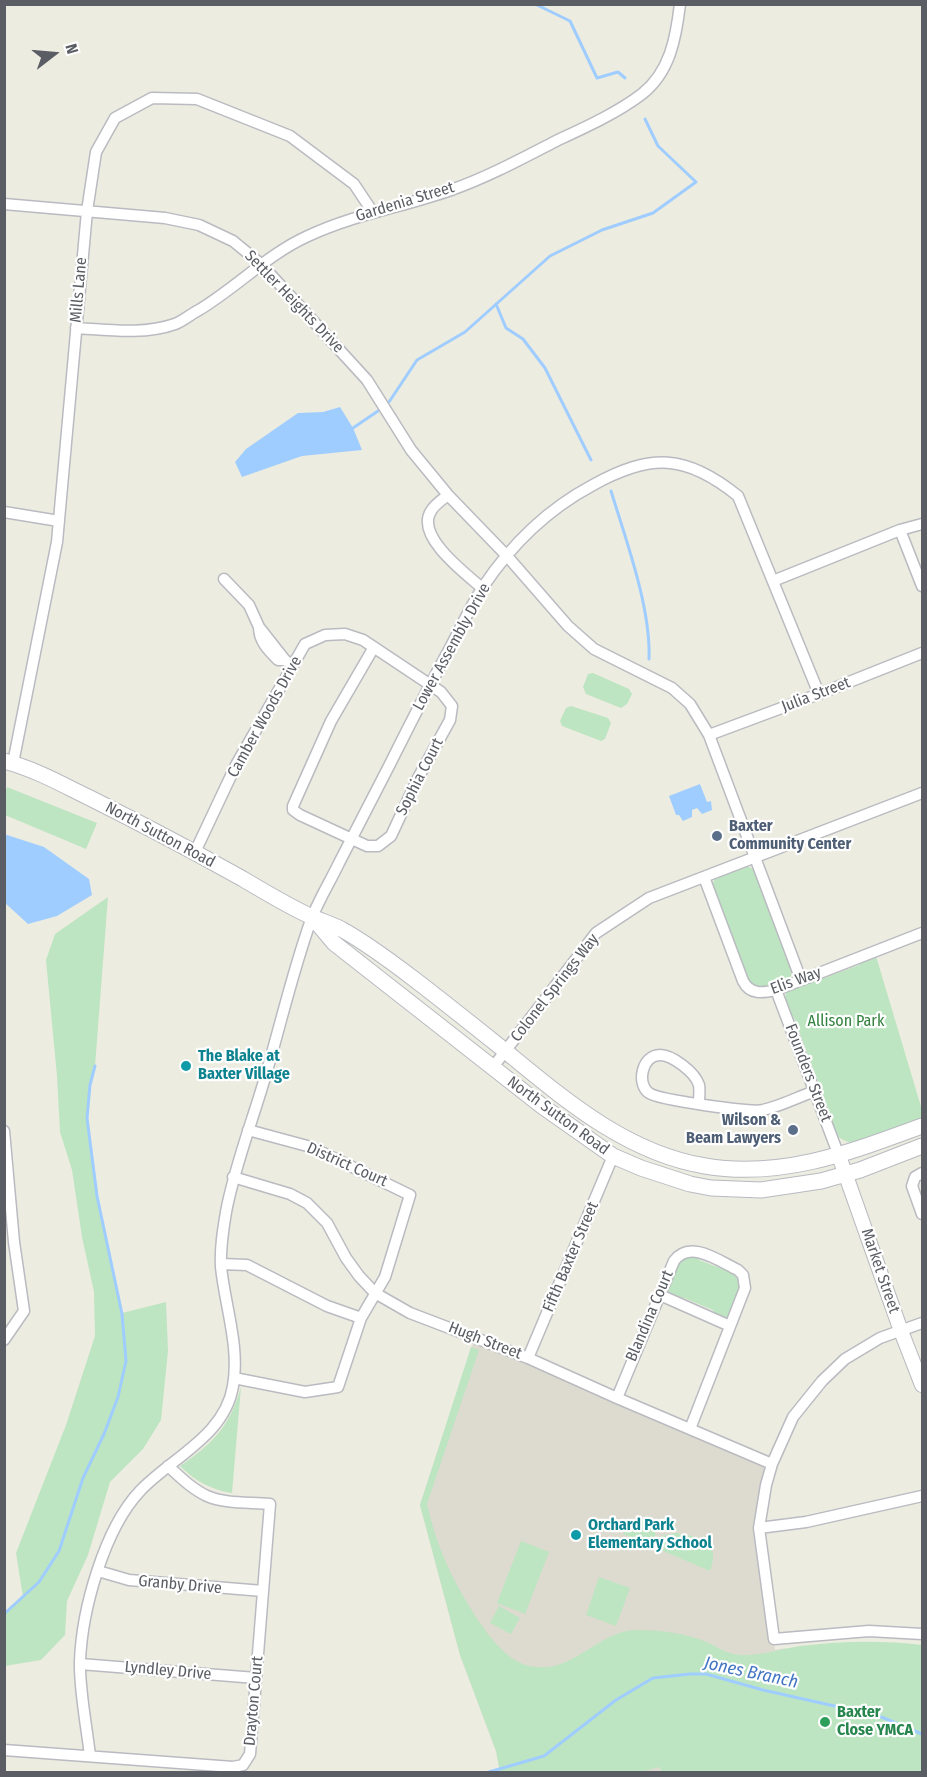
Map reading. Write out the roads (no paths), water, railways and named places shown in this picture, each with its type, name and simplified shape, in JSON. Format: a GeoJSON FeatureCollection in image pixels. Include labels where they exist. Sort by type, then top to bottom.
{"type":"FeatureCollection","features":[{"type":"Feature","properties":{"kind":"main road","name":"North Sutton Road"},"geometry":{"type":"LineString","coordinates":[[9,762],[52,780],[195,852],[312,917],[340,928],[404,972],[543,1082],[611,1131],[671,1158],[702,1166],[750,1170],[797,1166],[839,1156],[922,1126]]}},
{"type":"Feature","properties":{"kind":"main road","name":"North Sutton Road"},"geometry":{"type":"LineString","coordinates":[[312,917],[334,943],[542,1106],[613,1156],[683,1182],[730,1190],[761,1190],[793,1187],[846,1174],[922,1146]]}},
{"type":"Feature","properties":{"kind":"street","name":"Gardenia Street"},"geometry":{"type":"LineString","coordinates":[[76,328],[139,331],[176,323],[217,299],[261,264],[306,237],[372,211],[451,190],[591,124],[631,102],[654,83],[670,55],[680,4]]}},
{"type":"Feature","properties":{"kind":"street","name":"Mills Lane"},"geometry":{"type":"LineString","coordinates":[[9,762],[51,572],[59,521],[87,211],[96,151],[115,118],[152,98],[197,99],[290,136],[354,184],[372,211]]}},
{"type":"Feature","properties":{"kind":"street","name":"Settler Heights Drive"},"geometry":{"type":"LineString","coordinates":[[4,204],[165,218],[199,225],[233,241],[261,264],[368,380],[411,450],[448,495],[507,556]]}},
{"type":"Feature","properties":{"kind":"street","name":"Lower Assembly Drive"},"geometry":{"type":"LineString","coordinates":[[90,1756],[80,1664],[83,1618],[98,1571],[115,1528],[128,1505],[142,1489],[200,1441],[217,1422],[227,1406],[233,1386],[234,1355],[221,1264],[222,1234],[233,1177],[312,917],[430,684],[482,588],[533,527],[578,493],[627,468],[663,462],[701,470],[738,496],[819,694]]}},
{"type":"Feature","properties":{"kind":"street"},"geometry":{"type":"LineString","coordinates":[[448,495],[431,510],[427,523],[429,536],[462,571],[482,588]]}},
{"type":"Feature","properties":{"kind":"street"},"geometry":{"type":"LineString","coordinates":[[4,512],[59,521]]}},
{"type":"Feature","properties":{"kind":"street"},"geometry":{"type":"LineString","coordinates":[[773,581],[900,530],[922,524]]}},
{"type":"Feature","properties":{"kind":"street"},"geometry":{"type":"LineString","coordinates":[[900,530],[922,586]]}},
{"type":"Feature","properties":{"kind":"street"},"geometry":{"type":"LineString","coordinates":[[507,556],[568,626],[594,649],[672,688],[690,704],[709,735],[801,980]]}},
{"type":"Feature","properties":{"kind":"street"},"geometry":{"type":"LineString","coordinates":[[224,579],[249,605],[268,644],[289,663]]}},
{"type":"Feature","properties":{"kind":"street","name":"Camber Woods Drive"},"geometry":{"type":"LineString","coordinates":[[195,852],[236,765],[289,663],[305,644],[325,635],[345,634],[363,640],[430,684]]}},
{"type":"Feature","properties":{"kind":"street","name":"Sophia Court"},"geometry":{"type":"LineString","coordinates":[[374,647],[331,721],[293,806],[293,810],[300,815],[371,847],[382,845],[388,840],[418,778],[450,720],[452,709],[448,699],[430,684]]}},
{"type":"Feature","properties":{"kind":"street","name":"Julia Street"},"geometry":{"type":"LineString","coordinates":[[709,735],[922,653]]}},
{"type":"Feature","properties":{"kind":"street","name":"Colonel Springs Way"},"geometry":{"type":"LineString","coordinates":[[493,1067],[596,933],[649,898],[922,794]]}},
{"type":"Feature","properties":{"kind":"street","name":"Elis Way"},"geometry":{"type":"LineString","coordinates":[[704,877],[745,986],[757,992],[776,990],[922,933]]}},
{"type":"Feature","properties":{"kind":"street","name":"Founders Street"},"geometry":{"type":"LineString","coordinates":[[776,990],[839,1156]]}},
{"type":"Feature","properties":{"kind":"street"},"geometry":{"type":"LineString","coordinates":[[699,1103],[699,1085],[693,1074],[668,1056],[657,1055],[649,1059],[642,1069],[642,1083],[648,1092],[660,1098],[761,1111],[815,1091]]}},
{"type":"Feature","properties":{"kind":"street","name":"District Court"},"geometry":{"type":"LineString","coordinates":[[249,1130],[311,1147],[410,1195],[385,1277],[375,1293]]}},
{"type":"Feature","properties":{"kind":"street"},"geometry":{"type":"LineString","coordinates":[[4,1131],[14,1242],[24,1311],[4,1340]]}},
{"type":"Feature","properties":{"kind":"street","name":"Fifth Baxter Street"},"geometry":{"type":"LineString","coordinates":[[528,1358],[613,1156]]}},
{"type":"Feature","properties":{"kind":"street","name":"Market Street"},"geometry":{"type":"LineString","coordinates":[[839,1156],[922,1385]]}},
{"type":"Feature","properties":{"kind":"street"},"geometry":{"type":"LineString","coordinates":[[922,1173],[915,1177],[912,1185],[922,1214]]}},
{"type":"Feature","properties":{"kind":"street","name":"Hugh Street"},"geometry":{"type":"LineString","coordinates":[[233,1177],[290,1194],[307,1203],[327,1223],[346,1258],[375,1293],[410,1313],[528,1358],[772,1464]]}},
{"type":"Feature","properties":{"kind":"street","name":"Blandina Court"},"geometry":{"type":"LineString","coordinates":[[616,1398],[674,1261],[678,1254],[685,1251],[697,1251],[738,1270],[743,1275],[744,1294],[690,1429]]}},
{"type":"Feature","properties":{"kind":"street"},"geometry":{"type":"LineString","coordinates":[[221,1264],[247,1265],[327,1306],[361,1318]]}},
{"type":"Feature","properties":{"kind":"street"},"geometry":{"type":"LineString","coordinates":[[234,1378],[304,1392],[339,1387],[361,1318],[375,1293]]}},
{"type":"Feature","properties":{"kind":"street"},"geometry":{"type":"LineString","coordinates":[[660,1295],[730,1326]]}},
{"type":"Feature","properties":{"kind":"street"},"geometry":{"type":"LineString","coordinates":[[922,1323],[880,1338],[845,1359],[799,1408],[772,1464],[759,1528],[774,1639],[869,1630],[922,1635]]}},
{"type":"Feature","properties":{"kind":"street","name":"Drayton Court"},"geometry":{"type":"LineString","coordinates":[[4,1750],[233,1767],[243,1765],[249,1754],[270,1504],[223,1500],[207,1496],[184,1481],[168,1466]]}},
{"type":"Feature","properties":{"kind":"street"},"geometry":{"type":"LineString","coordinates":[[759,1528],[806,1522],[922,1496]]}},
{"type":"Feature","properties":{"kind":"street","name":"Granby Drive"},"geometry":{"type":"LineString","coordinates":[[98,1571],[129,1581],[263,1592]]}},
{"type":"Feature","properties":{"kind":"street","name":"Lyndley Drive"},"geometry":{"type":"LineString","coordinates":[[80,1664],[256,1678]]}},
{"type":"Feature","properties":{"kind":"water"},"geometry":{"type":"Polygon","coordinates":[[[340,407],[353,428],[362,450],[302,456],[242,477],[235,462],[246,449],[298,413],[323,412],[340,407]]]}},
{"type":"Feature","properties":{"kind":"water"},"geometry":{"type":"Polygon","coordinates":[[[700,784],[707,802],[711,801],[712,810],[702,814],[697,808],[692,810],[692,817],[683,821],[679,815],[676,815],[669,796],[700,784]]]}},
{"type":"Feature","properties":{"kind":"water"},"geometry":{"type":"Polygon","coordinates":[[[4,834],[44,847],[89,879],[92,895],[57,916],[28,924],[5,903],[4,834]]]}},
{"type":"Feature","properties":{"kind":"waterway"},"geometry":{"type":"LineString","coordinates":[[535,4],[570,21],[597,78],[618,72],[625,78]]}},
{"type":"Feature","properties":{"kind":"waterway"},"geometry":{"type":"LineString","coordinates":[[389,402],[417,360],[465,332],[550,256],[602,230],[653,213],[696,182],[658,146],[645,119]]}},
{"type":"Feature","properties":{"kind":"waterway"},"geometry":{"type":"LineString","coordinates":[[496,304],[506,328],[523,339],[545,368],[591,460]]}},
{"type":"Feature","properties":{"kind":"waterway"},"geometry":{"type":"LineString","coordinates":[[353,428],[378,411]]}},
{"type":"Feature","properties":{"kind":"waterway"},"geometry":{"type":"LineString","coordinates":[[611,491],[642,596],[649,639],[649,659]]}},
{"type":"Feature","properties":{"kind":"waterway"},"geometry":{"type":"LineString","coordinates":[[4,1614],[39,1582],[59,1551],[83,1478],[104,1434],[118,1397],[126,1361],[122,1314],[97,1196],[87,1118],[90,1085],[95,1066]]}},
{"type":"Feature","properties":{"kind":"waterway","name":"Jones Branch"},"geometry":{"type":"LineString","coordinates":[[489,1772],[544,1756],[616,1700],[653,1678],[690,1674],[706,1674],[763,1690],[879,1716],[922,1734]]}},
{"type":"Feature","properties":{"kind":"place","name":"Baxter Community Center"},"geometry":{"type":"Point","coordinates":[717,836]}},
{"type":"Feature","properties":{"kind":"place","name":"The Blake at Baxter Village"},"geometry":{"type":"Point","coordinates":[186,1066]}},
{"type":"Feature","properties":{"kind":"place","name":"Wilson & Beam Lawyers"},"geometry":{"type":"Point","coordinates":[793,1130]}},
{"type":"Feature","properties":{"kind":"place","name":"Orchard Park Elementary School"},"geometry":{"type":"Point","coordinates":[576,1535]}},
{"type":"Feature","properties":{"kind":"place","name":"Baxter Close YMCA"},"geometry":{"type":"Point","coordinates":[825,1722]}},
{"type":"Feature","properties":{"kind":"park label","name":"Allison Park"},"geometry":{"type":"Point","coordinates":[846,1022]}}]}
